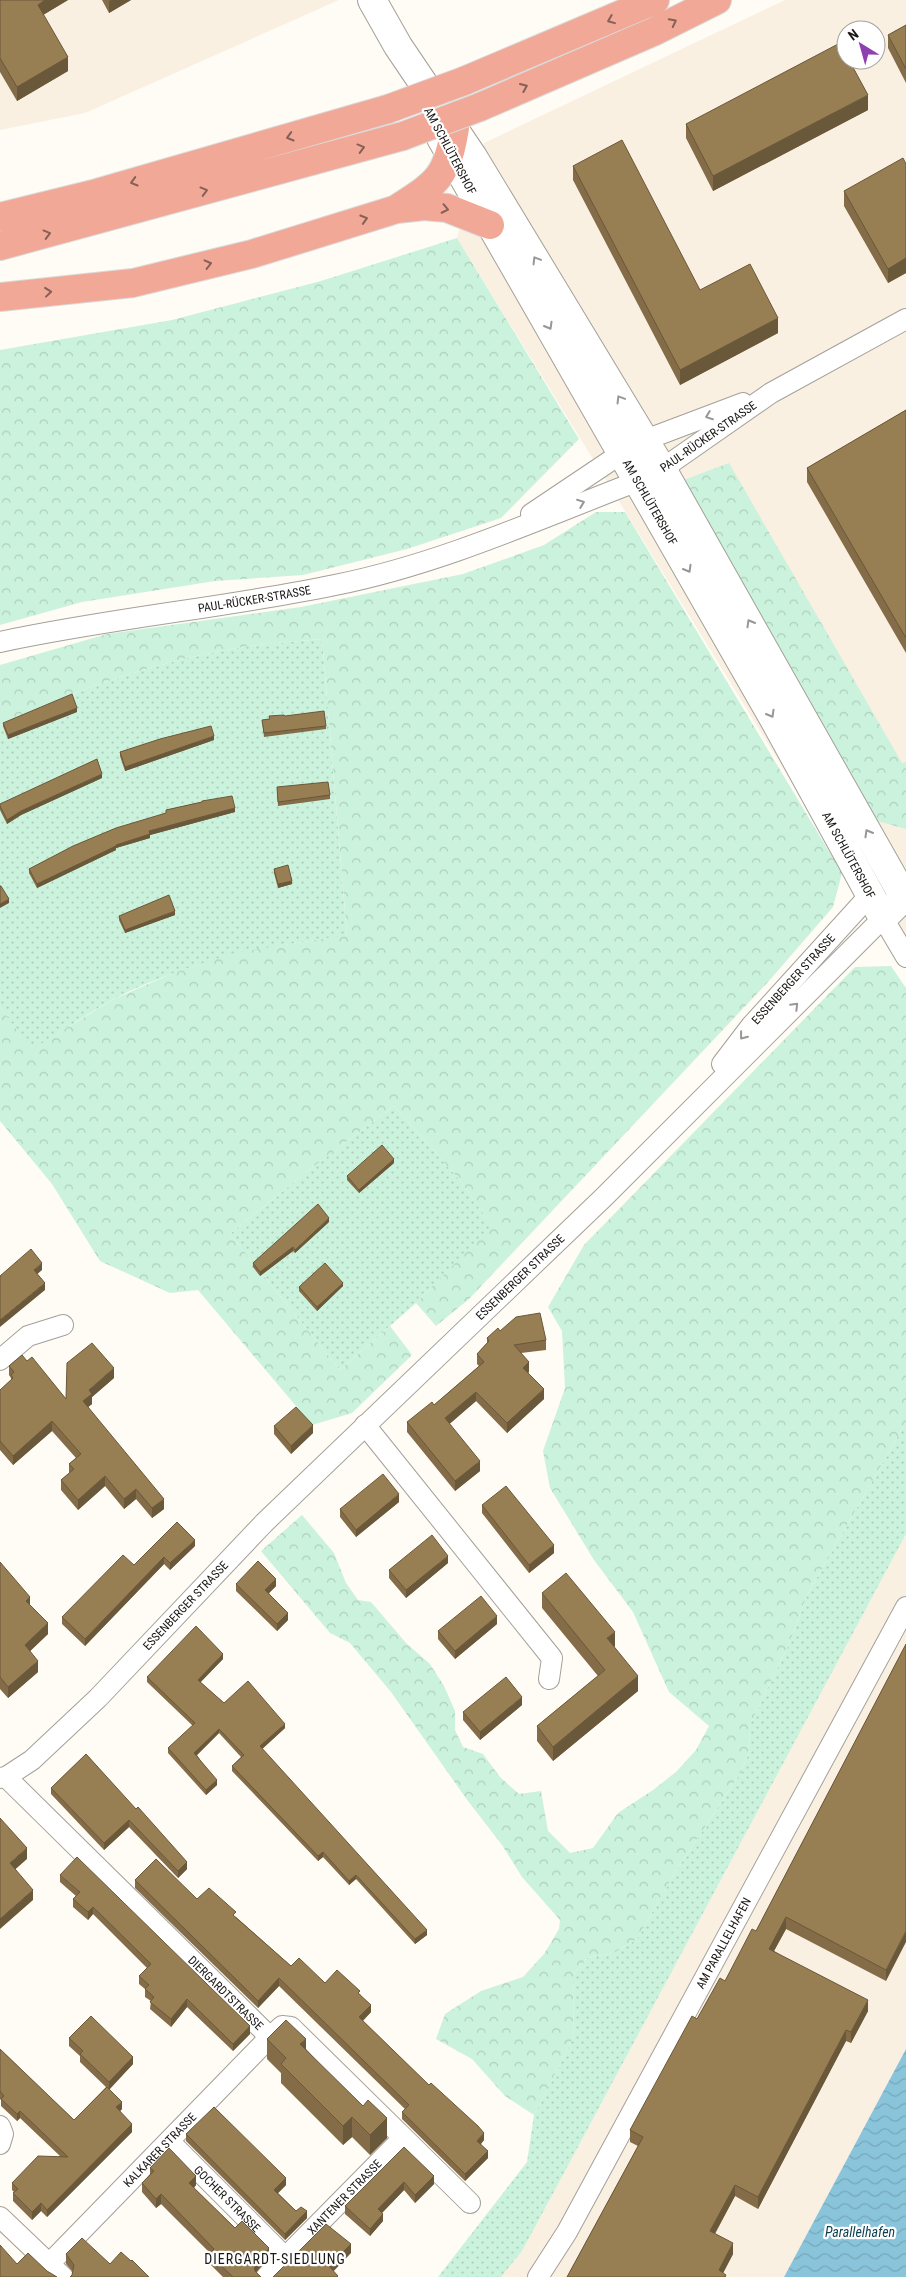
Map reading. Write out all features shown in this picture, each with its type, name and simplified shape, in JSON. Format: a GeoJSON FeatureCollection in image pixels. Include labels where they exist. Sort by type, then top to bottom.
{"type":"FeatureCollection","features":[{"type":"Feature","properties":{"kind":"highway"},"geometry":{"type":"LineString","coordinates":[[0,217],[97,193],[388,109],[464,81],[655,0]]}},
{"type":"Feature","properties":{"kind":"highway"},"geometry":{"type":"LineString","coordinates":[[0,246],[404,136],[480,106],[653,32],[717,0]]}},
{"type":"Feature","properties":{"kind":"highway"},"geometry":{"type":"LineString","coordinates":[[398,209],[438,179],[450,156],[455,128]]}},
{"type":"Feature","properties":{"kind":"highway"},"geometry":{"type":"LineString","coordinates":[[0,298],[133,284],[252,254],[398,209],[424,206],[447,208],[490,225]]}},
{"type":"Feature","properties":{"kind":"street","name":"AM SCHLÜTERSHOF"},"geometry":{"type":"LineString","coordinates":[[372,0],[398,46],[450,156],[490,225],[634,447],[662,468],[903,886]]}},
{"type":"Feature","properties":{"kind":"street","name":"AM SCHLÜTERSHOF"},"geometry":{"type":"LineString","coordinates":[[398,46],[455,128],[634,447],[638,481],[775,721],[876,907],[906,957]]}},
{"type":"Feature","properties":{"kind":"street","name":"PAUL-RÜCKER-STRASSE"},"geometry":{"type":"LineString","coordinates":[[0,642],[70,627],[336,585],[407,566],[466,547],[638,481],[662,468],[771,393],[906,319]]}},
{"type":"Feature","properties":{"kind":"street","name":"PAUL-RÜCKER-STRASSE"},"geometry":{"type":"LineString","coordinates":[[503,533],[634,447],[771,393]]}},
{"type":"Feature","properties":{"kind":"street","name":"ESSENBERGER STRASSE"},"geometry":{"type":"LineString","coordinates":[[3,1777],[32,1760],[98,1698],[264,1523],[604,1197],[673,1127],[876,907],[903,886]]}},
{"type":"Feature","properties":{"kind":"street"},"geometry":{"type":"LineString","coordinates":[[0,1360],[28,1336],[64,1325]]}},
{"type":"Feature","properties":{"kind":"street"},"geometry":{"type":"LineString","coordinates":[[365,1425],[552,1658],[549,1679]]}},
{"type":"Feature","properties":{"kind":"street","name":"AM PARALLELHAFEN"},"geometry":{"type":"LineString","coordinates":[[538,2277],[567,2232],[906,1607]]}},
{"type":"Feature","properties":{"kind":"street","name":"DIERGARDTSTRASSE"},"geometry":{"type":"LineString","coordinates":[[3,1777],[270,2037],[282,2026],[290,2027],[470,2203]]}},
{"type":"Feature","properties":{"kind":"street","name":"KALKARER STRASSE"},"geometry":{"type":"LineString","coordinates":[[56,2270],[170,2141],[270,2037]]}},
{"type":"Feature","properties":{"kind":"street"},"geometry":{"type":"LineString","coordinates":[[0,2126],[3,2134],[0,2144]]}},
{"type":"Feature","properties":{"kind":"street","name":"XANTENER STRASSE"},"geometry":{"type":"LineString","coordinates":[[266,2277],[403,2138]]}},
{"type":"Feature","properties":{"kind":"street","name":"GOCHER STRASSE"},"geometry":{"type":"LineString","coordinates":[[170,2141],[285,2257]]}},
{"type":"Feature","properties":{"kind":"street"},"geometry":{"type":"LineString","coordinates":[[0,2217],[56,2270]]}},
{"type":"Feature","properties":{"kind":"shaded area"},"geometry":{"type":"Polygon","coordinates":[[[0,0],[339,0],[85,113],[0,130],[0,0]]]}},
{"type":"Feature","properties":{"kind":"shaded area"},"geometry":{"type":"Polygon","coordinates":[[[785,0],[906,0],[906,968],[457,238],[484,143],[785,0]]]}},
{"type":"Feature","properties":{"kind":"shaded area"},"geometry":{"type":"Polygon","coordinates":[[[906,1534],[906,2049],[784,2277],[501,2277],[522,2251],[906,1534]]]}},
{"type":"Feature","properties":{"kind":"green space"},"geometry":{"type":"Polygon","coordinates":[[[457,238],[579,439],[501,518],[407,549],[303,575],[215,581],[82,602],[0,625],[0,350],[172,320],[321,281],[457,238]]]}},
{"type":"Feature","properties":{"kind":"green space"},"geometry":{"type":"Polygon","coordinates":[[[729,463],[902,763],[906,762],[906,829],[877,821],[681,481],[729,463]]]}},
{"type":"Feature","properties":{"kind":"green space"},"geometry":{"type":"Polygon","coordinates":[[[596,512],[625,512],[842,873],[833,907],[768,982],[469,1299],[436,1326],[416,1303],[492,1226],[459,1179],[394,1106],[305,1173],[230,1234],[340,1370],[390,1326],[412,1355],[352,1413],[312,1425],[198,1290],[170,1293],[100,1261],[52,1184],[0,1121],[0,1007],[31,1050],[112,1000],[173,973],[234,953],[347,935],[322,639],[250,646],[186,658],[91,687],[0,725],[0,665],[107,634],[301,607],[463,574],[544,545],[596,512]]]}},
{"type":"Feature","properties":{"kind":"green space"},"geometry":{"type":"Polygon","coordinates":[[[322,639],[347,936],[257,950],[198,965],[169,975],[140,986],[112,1000],[31,1051],[0,1007],[0,725],[91,687],[186,658],[250,646],[322,639]]]}},
{"type":"Feature","properties":{"kind":"green space"},"geometry":{"type":"Polygon","coordinates":[[[891,966],[906,988],[906,1422],[807,1595],[790,1642],[749,1726],[750,1750],[741,1772],[674,1874],[637,1939],[614,1953],[587,1958],[573,1975],[574,2036],[534,2115],[505,2096],[472,2059],[436,2039],[445,2014],[481,1991],[523,1977],[544,1954],[559,1929],[560,1920],[522,1877],[502,1845],[468,1801],[391,1692],[350,1643],[330,1633],[261,1551],[302,1515],[334,1553],[346,1583],[358,1600],[371,1602],[406,1643],[430,1664],[444,1686],[455,1711],[455,1730],[463,1747],[483,1754],[500,1777],[519,1794],[541,1791],[548,1831],[570,1853],[593,1848],[618,1813],[676,1772],[696,1750],[709,1726],[669,1692],[633,1612],[594,1560],[550,1488],[543,1451],[565,1388],[562,1331],[548,1307],[584,1245],[855,967],[891,966]]]}},
{"type":"Feature","properties":{"kind":"green space"},"geometry":{"type":"Polygon","coordinates":[[[394,1106],[459,1179],[493,1227],[416,1303],[340,1370],[230,1234],[305,1173],[394,1106]]]}},
{"type":"Feature","properties":{"kind":"green space"},"geometry":{"type":"Polygon","coordinates":[[[906,1422],[906,1534],[522,2251],[501,2277],[438,2277],[527,2162],[534,2115],[574,2036],[573,1975],[587,1958],[614,1953],[637,1939],[674,1874],[741,1772],[750,1750],[749,1726],[790,1642],[807,1595],[906,1422]]]}},
{"type":"Feature","properties":{"kind":"water","name":"Parallelhafen"},"geometry":{"type":"Polygon","coordinates":[[[906,2049],[906,2277],[784,2277],[906,2049]]]}},
{"type":"Feature","properties":{"kind":"building"},"geometry":{"type":"Polygon","coordinates":[[[0,0],[45,0],[38,5],[68,57],[17,87],[0,58],[0,0]]]}},
{"type":"Feature","properties":{"kind":"building"},"geometry":{"type":"Polygon","coordinates":[[[906,25],[906,69],[888,35],[906,25]]]}},
{"type":"Feature","properties":{"kind":"building"},"geometry":{"type":"Polygon","coordinates":[[[836,45],[836,70],[854,70],[868,95],[713,176],[686,124],[836,45]]]}},
{"type":"Feature","properties":{"kind":"building"},"geometry":{"type":"Polygon","coordinates":[[[622,140],[700,290],[750,264],[778,318],[680,370],[573,166],[622,140]]]}},
{"type":"Feature","properties":{"kind":"building"},"geometry":{"type":"Polygon","coordinates":[[[903,158],[906,164],[906,258],[888,269],[844,191],[903,158]]]}},
{"type":"Feature","properties":{"kind":"building"},"geometry":{"type":"Polygon","coordinates":[[[906,410],[906,638],[807,468],[906,410]]]}},
{"type":"Feature","properties":{"kind":"building"},"geometry":{"type":"Polygon","coordinates":[[[72,694],[77,708],[8,735],[3,723],[72,694]]]}},
{"type":"Feature","properties":{"kind":"building"},"geometry":{"type":"Polygon","coordinates":[[[324,711],[326,726],[264,733],[262,720],[270,719],[269,716],[324,711]]]}},
{"type":"Feature","properties":{"kind":"building"},"geometry":{"type":"Polygon","coordinates":[[[211,726],[214,736],[125,767],[120,752],[160,739],[211,726]]]}},
{"type":"Feature","properties":{"kind":"building"},"geometry":{"type":"Polygon","coordinates":[[[97,759],[102,774],[21,811],[7,820],[0,804],[97,759]]]}},
{"type":"Feature","properties":{"kind":"building"},"geometry":{"type":"Polygon","coordinates":[[[328,782],[330,795],[278,802],[277,787],[328,782]]]}},
{"type":"Feature","properties":{"kind":"building"},"geometry":{"type":"Polygon","coordinates":[[[232,796],[235,808],[149,831],[150,834],[116,845],[37,884],[29,869],[73,846],[116,828],[166,813],[166,810],[232,796]]]}},
{"type":"Feature","properties":{"kind":"building"},"geometry":{"type":"Polygon","coordinates":[[[288,865],[292,881],[278,884],[274,869],[288,865]]]}},
{"type":"Feature","properties":{"kind":"building"},"geometry":{"type":"Polygon","coordinates":[[[0,886],[9,899],[0,904],[0,886]]]}},
{"type":"Feature","properties":{"kind":"building"},"geometry":{"type":"Polygon","coordinates":[[[169,895],[175,911],[125,930],[119,916],[169,895]]]}},
{"type":"Feature","properties":{"kind":"building"},"geometry":{"type":"Polygon","coordinates":[[[382,1145],[394,1159],[359,1190],[347,1176],[382,1145]]]}},
{"type":"Feature","properties":{"kind":"building"},"geometry":{"type":"Polygon","coordinates":[[[318,1204],[329,1218],[295,1250],[293,1247],[260,1272],[253,1263],[318,1204]]]}},
{"type":"Feature","properties":{"kind":"building"},"geometry":{"type":"Polygon","coordinates":[[[31,1249],[42,1263],[34,1270],[45,1283],[0,1320],[0,1276],[31,1249]]]}},
{"type":"Feature","properties":{"kind":"building"},"geometry":{"type":"Polygon","coordinates":[[[325,1263],[343,1283],[317,1307],[299,1287],[325,1263]]]}},
{"type":"Feature","properties":{"kind":"building"},"geometry":{"type":"Polygon","coordinates":[[[540,1313],[546,1340],[514,1345],[529,1362],[523,1368],[544,1389],[507,1423],[476,1392],[445,1418],[480,1461],[455,1481],[407,1422],[432,1402],[434,1405],[484,1362],[477,1354],[489,1341],[487,1338],[498,1328],[500,1331],[516,1317],[540,1313]]]}},
{"type":"Feature","properties":{"kind":"building"},"geometry":{"type":"Polygon","coordinates":[[[92,1343],[114,1368],[89,1390],[92,1394],[83,1401],[164,1499],[152,1508],[136,1489],[124,1499],[105,1476],[78,1500],[61,1480],[74,1469],[69,1464],[81,1454],[52,1421],[13,1456],[0,1441],[0,1390],[13,1378],[11,1375],[14,1372],[9,1366],[22,1355],[27,1361],[32,1357],[66,1399],[67,1363],[92,1343]]]}},
{"type":"Feature","properties":{"kind":"building"},"geometry":{"type":"Polygon","coordinates":[[[296,1407],[313,1425],[291,1446],[274,1426],[296,1407]]]}},
{"type":"Feature","properties":{"kind":"building"},"geometry":{"type":"Polygon","coordinates":[[[383,1474],[399,1494],[356,1530],[340,1509],[383,1474]]]}},
{"type":"Feature","properties":{"kind":"building"},"geometry":{"type":"Polygon","coordinates":[[[506,1486],[554,1545],[529,1565],[482,1505],[506,1486]]]}},
{"type":"Feature","properties":{"kind":"building"},"geometry":{"type":"Polygon","coordinates":[[[177,1522],[195,1540],[170,1563],[164,1557],[85,1639],[62,1617],[123,1555],[134,1565],[177,1522]]]}},
{"type":"Feature","properties":{"kind":"building"},"geometry":{"type":"Polygon","coordinates":[[[432,1535],[448,1556],[406,1590],[389,1570],[432,1535]]]}},
{"type":"Feature","properties":{"kind":"building"},"geometry":{"type":"Polygon","coordinates":[[[258,1561],[276,1579],[265,1590],[288,1613],[277,1624],[236,1584],[258,1561]]]}},
{"type":"Feature","properties":{"kind":"building"},"geometry":{"type":"Polygon","coordinates":[[[0,1562],[30,1597],[26,1601],[48,1623],[25,1645],[38,1661],[8,1687],[0,1677],[0,1562]]]}},
{"type":"Feature","properties":{"kind":"building"},"geometry":{"type":"Polygon","coordinates":[[[566,1573],[615,1632],[607,1638],[638,1676],[553,1747],[537,1726],[605,1670],[542,1593],[566,1573]]]}},
{"type":"Feature","properties":{"kind":"building"},"geometry":{"type":"Polygon","coordinates":[[[481,1596],[497,1616],[455,1651],[438,1631],[481,1596]]]}},
{"type":"Feature","properties":{"kind":"building"},"geometry":{"type":"Polygon","coordinates":[[[196,1626],[223,1654],[198,1680],[224,1703],[248,1681],[285,1724],[260,1746],[427,1930],[415,1939],[356,1875],[349,1881],[323,1852],[318,1856],[232,1766],[244,1755],[219,1729],[194,1753],[217,1780],[206,1790],[168,1748],[195,1723],[147,1677],[196,1626]]]}},
{"type":"Feature","properties":{"kind":"building"},"geometry":{"type":"Polygon","coordinates":[[[906,1644],[906,1931],[886,1970],[786,1917],[769,1949],[868,2000],[851,2032],[846,2030],[758,2197],[735,2185],[710,2231],[733,2243],[719,2270],[726,2275],[725,2277],[567,2277],[643,2137],[630,2130],[692,2016],[697,2019],[720,1978],[725,1981],[752,1929],[756,1931],[906,1644]]]}},
{"type":"Feature","properties":{"kind":"building"},"geometry":{"type":"Polygon","coordinates":[[[506,1677],[522,1697],[480,1732],[463,1712],[506,1677]]]}},
{"type":"Feature","properties":{"kind":"building"},"geometry":{"type":"Polygon","coordinates":[[[86,1754],[136,1809],[138,1807],[187,1862],[178,1871],[129,1820],[104,1843],[51,1788],[86,1754]]]}},
{"type":"Feature","properties":{"kind":"building"},"geometry":{"type":"Polygon","coordinates":[[[0,1818],[27,1848],[10,1863],[33,1890],[0,1919],[0,1818]]]}},
{"type":"Feature","properties":{"kind":"building"},"geometry":{"type":"Polygon","coordinates":[[[77,1857],[250,2026],[233,2044],[187,1999],[171,2019],[150,2002],[154,1997],[145,1989],[149,1985],[139,1976],[151,1964],[93,1907],[88,1912],[73,1899],[80,1892],[60,1875],[77,1857]]]}},
{"type":"Feature","properties":{"kind":"building"},"geometry":{"type":"Polygon","coordinates":[[[156,1859],[197,1899],[209,1888],[236,1912],[233,1915],[291,1966],[299,1958],[325,1983],[337,1970],[360,1991],[358,1993],[371,2005],[359,2017],[429,2085],[431,2083],[478,2126],[484,2133],[477,2141],[488,2151],[465,2174],[402,2112],[409,2105],[279,1978],[258,2001],[135,1880],[156,1859]]]}},
{"type":"Feature","properties":{"kind":"building"},"geometry":{"type":"Polygon","coordinates":[[[91,2016],[133,2057],[109,2082],[80,2054],[83,2051],[69,2038],[91,2016]]]}},
{"type":"Feature","properties":{"kind":"building"},"geometry":{"type":"Polygon","coordinates":[[[286,2020],[306,2039],[300,2044],[363,2106],[368,2100],[387,2118],[370,2135],[352,2117],[343,2126],[281,2064],[286,2058],[267,2039],[286,2020]]]}},
{"type":"Feature","properties":{"kind":"building"},"geometry":{"type":"Polygon","coordinates":[[[0,2049],[74,2120],[107,2087],[122,2102],[116,2107],[132,2124],[47,2210],[41,2203],[32,2212],[13,2193],[18,2189],[12,2183],[38,2156],[68,2157],[20,2111],[17,2114],[1,2099],[4,2096],[0,2091],[0,2049]]]}},
{"type":"Feature","properties":{"kind":"building"},"geometry":{"type":"Polygon","coordinates":[[[214,2107],[286,2178],[274,2190],[296,2211],[301,2207],[307,2211],[285,2234],[186,2134],[214,2107]]]}},
{"type":"Feature","properties":{"kind":"building"},"geometry":{"type":"Polygon","coordinates":[[[404,2147],[434,2176],[415,2195],[404,2182],[378,2209],[383,2214],[370,2229],[345,2206],[404,2147]]]}},
{"type":"Feature","properties":{"kind":"building"},"geometry":{"type":"Polygon","coordinates":[[[169,2148],[196,2176],[189,2183],[235,2228],[242,2221],[269,2248],[254,2265],[255,2271],[261,2277],[233,2277],[209,2254],[214,2249],[161,2194],[156,2199],[142,2183],[154,2171],[150,2168],[169,2148]]]}},
{"type":"Feature","properties":{"kind":"building"},"geometry":{"type":"Polygon","coordinates":[[[326,2224],[351,2244],[329,2266],[337,2277],[273,2277],[326,2224]]]}},
{"type":"Feature","properties":{"kind":"building"},"geometry":{"type":"Polygon","coordinates":[[[82,2238],[110,2264],[121,2252],[149,2277],[70,2277],[74,2265],[66,2254],[82,2238]]]}},
{"type":"Feature","properties":{"kind":"building"},"geometry":{"type":"Polygon","coordinates":[[[0,2245],[17,2264],[28,2253],[47,2271],[57,2277],[0,2277],[0,2245]]]}},
{"type":"Feature","properties":{"kind":"district","name":"DIERGARDT-SIEDLUNG"},"geometry":{"type":"Point","coordinates":[275,2259]}}]}
